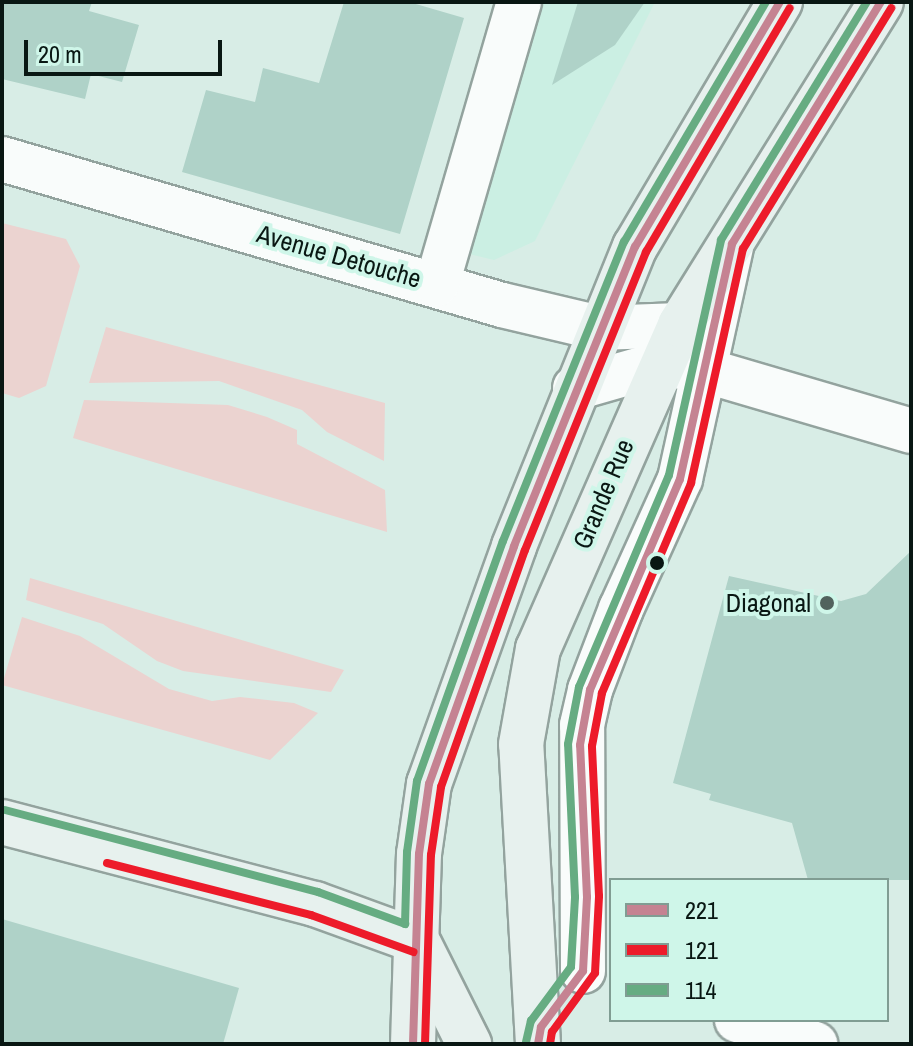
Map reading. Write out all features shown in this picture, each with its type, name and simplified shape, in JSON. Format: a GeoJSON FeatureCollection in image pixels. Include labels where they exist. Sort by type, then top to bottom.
{"type":"FeatureCollection","features":[{"type":"Feature","properties":{"kind":"main road"},"geometry":{"type":"LineString","coordinates":[[413,1044],[419,854],[429,784],[599,328],[660,199],[780,2]]}},
{"type":"Feature","properties":{"kind":"main road","name":"Grande Rue"},"geometry":{"type":"LineString","coordinates":[[540,1036],[521,744],[538,649],[659,364],[680,325],[881,2]]}},
{"type":"Feature","properties":{"kind":"main road"},"geometry":{"type":"LineString","coordinates":[[2,822],[315,904],[417,941],[469,1044]]}},
{"type":"Feature","properties":{"kind":"street"},"geometry":{"type":"LineString","coordinates":[[437,284],[519,2]]}},
{"type":"Feature","properties":{"kind":"street","name":"Avenue Detouche"},"geometry":{"type":"LineString","coordinates":[[2,159],[599,328],[680,325]]}},
{"type":"Feature","properties":{"kind":"street"},"geometry":{"type":"LineString","coordinates":[[540,1036],[597,976],[587,897],[582,725],[590,690],[621,609],[680,479],[732,244]]}},
{"type":"Feature","properties":{"kind":"street"},"geometry":{"type":"LineString","coordinates":[[575,388],[659,364],[704,370],[911,431]]}},
{"type":"Feature","properties":{"kind":"street"},"geometry":{"type":"LineString","coordinates":[[744,1022],[815,1044]]}},
{"type":"Feature","properties":{"kind":"shaded area"},"geometry":{"type":"Polygon","coordinates":[[[506,2],[655,2],[535,241],[494,260],[432,245],[506,2]]]}},
{"type":"Feature","properties":{"kind":"shaded area"},"geometry":{"type":"Polygon","coordinates":[[[2,223],[66,239],[80,266],[46,386],[19,398],[2,393],[2,223]]]}},
{"type":"Feature","properties":{"kind":"shaded area"},"geometry":{"type":"Polygon","coordinates":[[[106,327],[385,403],[384,461],[327,432],[302,410],[219,381],[89,383],[106,327]]]}},
{"type":"Feature","properties":{"kind":"shaded area"},"geometry":{"type":"Polygon","coordinates":[[[84,400],[228,405],[297,430],[297,444],[385,490],[387,532],[73,438],[84,400]]]}},
{"type":"Feature","properties":{"kind":"shaded area"},"geometry":{"type":"Polygon","coordinates":[[[30,578],[344,670],[331,692],[183,671],[157,661],[103,624],[26,600],[30,578]]]}},
{"type":"Feature","properties":{"kind":"shaded area"},"geometry":{"type":"Polygon","coordinates":[[[22,617],[80,636],[169,689],[212,701],[240,697],[294,703],[318,713],[270,760],[2,685],[22,617]]]}},
{"type":"Feature","properties":{"kind":"building"},"geometry":{"type":"Polygon","coordinates":[[[2,2],[92,2],[89,11],[139,25],[122,82],[91,74],[85,99],[2,79],[2,2]]]}},
{"type":"Feature","properties":{"kind":"building"},"geometry":{"type":"Polygon","coordinates":[[[344,2],[409,2],[464,18],[400,234],[182,172],[206,90],[255,102],[263,68],[319,83],[344,2]]]}},
{"type":"Feature","properties":{"kind":"building"},"geometry":{"type":"Polygon","coordinates":[[[578,2],[645,2],[615,45],[552,85],[578,2]]]}},
{"type":"Feature","properties":{"kind":"building"},"geometry":{"type":"Polygon","coordinates":[[[911,551],[911,880],[807,878],[792,823],[709,800],[711,794],[673,783],[729,576],[841,601],[866,594],[911,551]]]}},
{"type":"Feature","properties":{"kind":"building"},"geometry":{"type":"Polygon","coordinates":[[[2,919],[239,988],[223,1044],[2,1044],[2,919]]]}},
{"type":"Feature","properties":{"kind":"transit line","name":"114"},"geometry":{"type":"LineString","coordinates":[[5,810],[318,892],[405,924],[407,852],[417,781],[503,541],[624,242],[766,2]]}},
{"type":"Feature","properties":{"kind":"transit line","name":"221"},"geometry":{"type":"LineString","coordinates":[[413,1044],[419,854],[429,784],[514,546],[635,247],[780,2]]}},
{"type":"Feature","properties":{"kind":"transit line","name":"114"},"geometry":{"type":"LineString","coordinates":[[526,1042],[531,1021],[571,967],[575,897],[568,744],[579,687],[669,475],[721,240],[867,2]]}},
{"type":"Feature","properties":{"kind":"transit line","name":"221"},"geometry":{"type":"LineString","coordinates":[[538,1044],[541,1027],[583,971],[587,897],[580,745],[590,690],[680,479],[732,244],[881,2]]}},
{"type":"Feature","properties":{"kind":"transit line","name":"121"},"geometry":{"type":"LineString","coordinates":[[425,1044],[431,855],[441,787],[525,550],[646,252],[790,8]]}},
{"type":"Feature","properties":{"kind":"transit line","name":"121"},"geometry":{"type":"LineString","coordinates":[[550,1044],[552,1032],[595,973],[599,896],[592,746],[602,693],[691,483],[743,249],[891,8]]}},
{"type":"Feature","properties":{"kind":"transit line","name":"121"},"geometry":{"type":"LineString","coordinates":[[107,863],[311,915],[413,952]]}},
{"type":"Feature","properties":{"kind":"place","name":"Diagonal"},"geometry":{"type":"Point","coordinates":[827,603]}}]}
